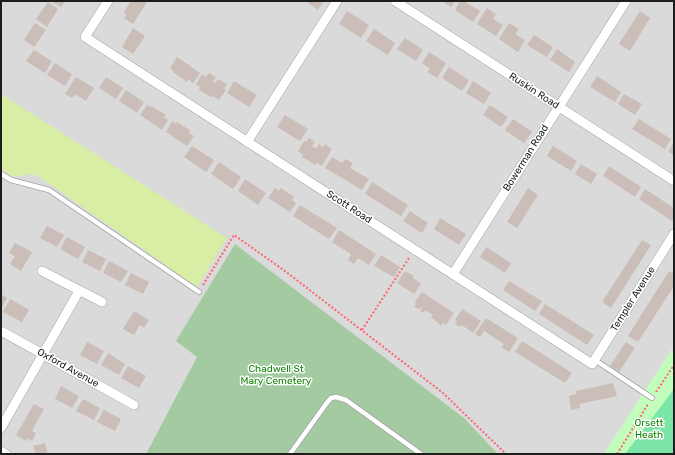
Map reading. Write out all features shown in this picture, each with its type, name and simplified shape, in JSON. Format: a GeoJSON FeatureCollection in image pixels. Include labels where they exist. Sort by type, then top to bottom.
{"type":"FeatureCollection","features":[{"type":"Feature","properties":{"kind":"street","name":"Scott Road"},"geometry":{"type":"LineString","coordinates":[[108,1],[85,37],[415,250],[594,362]]}},
{"type":"Feature","properties":{"kind":"street"},"geometry":{"type":"LineString","coordinates":[[247,142],[337,1]]}},
{"type":"Feature","properties":{"kind":"street","name":"Ruskin Road"},"geometry":{"type":"LineString","coordinates":[[395,1],[674,181]]}},
{"type":"Feature","properties":{"kind":"street","name":"Bowerman Road"},"geometry":{"type":"LineString","coordinates":[[453,274],[558,106],[626,1]]}},
{"type":"Feature","properties":{"kind":"street","name":"Templer Avenue"},"geometry":{"type":"LineString","coordinates":[[594,362],[674,234]]}},
{"type":"Feature","properties":{"kind":"street"},"geometry":{"type":"LineString","coordinates":[[42,271],[80,292],[102,302]]}},
{"type":"Feature","properties":{"kind":"street"},"geometry":{"type":"LineString","coordinates":[[1,428],[80,292]]}},
{"type":"Feature","properties":{"kind":"street","name":"Oxford Avenue"},"geometry":{"type":"LineString","coordinates":[[1,332],[134,405]]}},
{"type":"Feature","properties":{"kind":"street"},"geometry":{"type":"LineString","coordinates":[[1,451],[6,454]]}},
{"type":"Feature","properties":{"kind":"lane"},"geometry":{"type":"LineString","coordinates":[[1,174],[11,180],[49,190],[198,292]]}},
{"type":"Feature","properties":{"kind":"lane"},"geometry":{"type":"LineString","coordinates":[[594,362],[652,398]]}},
{"type":"Feature","properties":{"kind":"lane"},"geometry":{"type":"LineString","coordinates":[[290,454],[326,404],[331,398],[336,397],[346,400],[421,454]]}},
{"type":"Feature","properties":{"kind":"path"},"geometry":{"type":"LineString","coordinates":[[198,292],[234,235],[285,271],[443,393],[506,454]]}},
{"type":"Feature","properties":{"kind":"path"},"geometry":{"type":"LineString","coordinates":[[362,330],[415,250]]}},
{"type":"Feature","properties":{"kind":"path"},"geometry":{"type":"LineString","coordinates":[[617,454],[674,365]]}},
{"type":"Feature","properties":{"kind":"shaded area"},"geometry":{"type":"Polygon","coordinates":[[[1,1],[674,1],[674,346],[604,454],[498,454],[464,418],[176,341],[198,356],[146,454],[1,454],[1,1]]]}},
{"type":"Feature","properties":{"kind":"green space"},"geometry":{"type":"Polygon","coordinates":[[[1,94],[227,238],[197,287],[38,176],[29,174],[13,177],[1,169],[1,94]]]}},
{"type":"Feature","properties":{"kind":"green space","name":"Chadwell St Mary Cemetery"},"geometry":{"type":"Polygon","coordinates":[[[235,244],[464,418],[498,454],[146,454],[197,357],[176,341],[235,244]]]}},
{"type":"Feature","properties":{"kind":"green space","name":"Orsett Heath"},"geometry":{"type":"Polygon","coordinates":[[[674,346],[674,454],[604,454],[674,346]]]}},
{"type":"Feature","properties":{"kind":"green space"},"geometry":{"type":"Polygon","coordinates":[[[674,389],[674,454],[625,454],[674,389]]]}},
{"type":"Feature","properties":{"kind":"building"},"geometry":{"type":"Polygon","coordinates":[[[51,1],[65,1],[61,7],[51,1]]]}},
{"type":"Feature","properties":{"kind":"building"},"geometry":{"type":"Polygon","coordinates":[[[131,1],[147,2],[133,24],[124,18],[126,14],[124,12],[131,1]]]}},
{"type":"Feature","properties":{"kind":"building"},"geometry":{"type":"Polygon","coordinates":[[[305,1],[324,1],[318,10],[305,1]]]}},
{"type":"Feature","properties":{"kind":"building"},"geometry":{"type":"Polygon","coordinates":[[[442,1],[455,1],[451,7],[442,1]]]}},
{"type":"Feature","properties":{"kind":"building"},"geometry":{"type":"Polygon","coordinates":[[[460,1],[464,1],[480,11],[473,22],[455,10],[460,1]]]}},
{"type":"Feature","properties":{"kind":"building"},"geometry":{"type":"Polygon","coordinates":[[[48,2],[58,9],[47,27],[36,19],[48,2]]]}},
{"type":"Feature","properties":{"kind":"building"},"geometry":{"type":"Polygon","coordinates":[[[487,8],[496,14],[493,19],[503,25],[496,36],[477,24],[487,8]]]}},
{"type":"Feature","properties":{"kind":"building"},"geometry":{"type":"Polygon","coordinates":[[[347,11],[369,25],[361,38],[339,24],[347,11]]]}},
{"type":"Feature","properties":{"kind":"building"},"geometry":{"type":"Polygon","coordinates":[[[640,11],[650,18],[630,51],[619,44],[640,11]]]}},
{"type":"Feature","properties":{"kind":"building"},"geometry":{"type":"Polygon","coordinates":[[[35,23],[46,30],[34,47],[24,40],[35,23]]]}},
{"type":"Feature","properties":{"kind":"building"},"geometry":{"type":"Polygon","coordinates":[[[509,23],[519,29],[515,34],[525,40],[518,52],[499,39],[509,23]]]}},
{"type":"Feature","properties":{"kind":"building"},"geometry":{"type":"Polygon","coordinates":[[[133,28],[145,36],[133,54],[122,47],[133,28]]]}},
{"type":"Feature","properties":{"kind":"building"},"geometry":{"type":"Polygon","coordinates":[[[374,29],[395,43],[388,55],[366,41],[374,29]]]}},
{"type":"Feature","properties":{"kind":"building"},"geometry":{"type":"Polygon","coordinates":[[[534,35],[553,47],[547,57],[527,45],[534,35]]]}},
{"type":"Feature","properties":{"kind":"building"},"geometry":{"type":"Polygon","coordinates":[[[405,38],[423,50],[416,61],[397,49],[405,38]]]}},
{"type":"Feature","properties":{"kind":"building"},"geometry":{"type":"Polygon","coordinates":[[[557,49],[575,62],[569,72],[550,60],[557,49]]]}},
{"type":"Feature","properties":{"kind":"building"},"geometry":{"type":"Polygon","coordinates":[[[34,50],[52,61],[45,73],[26,61],[34,50]]]}},
{"type":"Feature","properties":{"kind":"building"},"geometry":{"type":"Polygon","coordinates":[[[429,52],[446,63],[437,78],[427,72],[430,69],[422,63],[429,52]]]}},
{"type":"Feature","properties":{"kind":"building"},"geometry":{"type":"Polygon","coordinates":[[[177,57],[200,73],[193,83],[188,79],[187,82],[170,68],[177,57]]]}},
{"type":"Feature","properties":{"kind":"building"},"geometry":{"type":"Polygon","coordinates":[[[55,63],[72,74],[65,86],[47,75],[55,63]]]}},
{"type":"Feature","properties":{"kind":"building"},"geometry":{"type":"Polygon","coordinates":[[[449,67],[469,80],[462,91],[442,78],[449,67]]]}},
{"type":"Feature","properties":{"kind":"building"},"geometry":{"type":"Polygon","coordinates":[[[209,73],[216,77],[213,81],[216,83],[218,79],[227,84],[224,88],[226,90],[219,100],[199,90],[200,87],[196,84],[202,74],[206,77],[209,73]]]}},
{"type":"Feature","properties":{"kind":"building"},"geometry":{"type":"Polygon","coordinates":[[[597,76],[621,92],[615,102],[590,87],[597,76]]]}},
{"type":"Feature","properties":{"kind":"building"},"geometry":{"type":"Polygon","coordinates":[[[76,77],[94,88],[86,101],[75,94],[72,98],[65,94],[76,77]]]}},
{"type":"Feature","properties":{"kind":"building"},"geometry":{"type":"Polygon","coordinates":[[[106,77],[123,88],[116,99],[99,88],[106,77]]]}},
{"type":"Feature","properties":{"kind":"building"},"geometry":{"type":"Polygon","coordinates":[[[234,81],[257,95],[249,107],[227,93],[234,81]]]}},
{"type":"Feature","properties":{"kind":"building"},"geometry":{"type":"Polygon","coordinates":[[[473,81],[491,93],[484,104],[466,93],[473,81]]]}},
{"type":"Feature","properties":{"kind":"building"},"geometry":{"type":"Polygon","coordinates":[[[126,90],[144,102],[137,113],[119,101],[126,90]]]}},
{"type":"Feature","properties":{"kind":"building"},"geometry":{"type":"Polygon","coordinates":[[[624,94],[642,104],[635,115],[618,104],[624,94]]]}},
{"type":"Feature","properties":{"kind":"building"},"geometry":{"type":"Polygon","coordinates":[[[147,105],[166,115],[164,117],[168,120],[162,130],[140,115],[147,105]]]}},
{"type":"Feature","properties":{"kind":"building"},"geometry":{"type":"Polygon","coordinates":[[[490,105],[508,117],[501,127],[483,115],[490,105]]]}},
{"type":"Feature","properties":{"kind":"building"},"geometry":{"type":"Polygon","coordinates":[[[285,115],[308,129],[300,141],[277,127],[285,115]]]}},
{"type":"Feature","properties":{"kind":"building"},"geometry":{"type":"Polygon","coordinates":[[[513,119],[532,132],[524,143],[505,130],[513,119]]]}},
{"type":"Feature","properties":{"kind":"building"},"geometry":{"type":"Polygon","coordinates":[[[639,119],[671,139],[665,149],[632,129],[639,119]]]}},
{"type":"Feature","properties":{"kind":"building"},"geometry":{"type":"Polygon","coordinates":[[[172,121],[176,124],[177,122],[191,131],[189,133],[194,136],[187,146],[166,132],[172,121]]]}},
{"type":"Feature","properties":{"kind":"building"},"geometry":{"type":"Polygon","coordinates":[[[309,138],[315,142],[312,146],[316,149],[319,144],[323,147],[325,144],[332,149],[322,166],[317,163],[316,165],[302,157],[303,155],[298,151],[304,141],[306,142],[309,138]]]}},
{"type":"Feature","properties":{"kind":"building"},"geometry":{"type":"Polygon","coordinates":[[[674,142],[674,155],[668,152],[674,142]]]}},
{"type":"Feature","properties":{"kind":"building"},"geometry":{"type":"Polygon","coordinates":[[[192,146],[214,160],[206,172],[184,157],[192,146]]]}},
{"type":"Feature","properties":{"kind":"building"},"geometry":{"type":"Polygon","coordinates":[[[553,146],[577,161],[571,171],[547,156],[553,146]]]}},
{"type":"Feature","properties":{"kind":"building"},"geometry":{"type":"Polygon","coordinates":[[[332,157],[342,163],[345,159],[353,163],[350,168],[369,179],[362,190],[325,168],[332,157]]]}},
{"type":"Feature","properties":{"kind":"building"},"geometry":{"type":"Polygon","coordinates":[[[219,162],[241,177],[233,189],[211,174],[219,162]]]}},
{"type":"Feature","properties":{"kind":"building"},"geometry":{"type":"Polygon","coordinates":[[[581,164],[597,174],[591,184],[575,174],[581,164]]]}},
{"type":"Feature","properties":{"kind":"building"},"geometry":{"type":"Polygon","coordinates":[[[609,166],[641,187],[635,197],[603,176],[609,166]]]}},
{"type":"Feature","properties":{"kind":"building"},"geometry":{"type":"Polygon","coordinates":[[[245,179],[266,193],[258,205],[238,191],[245,179]]]}},
{"type":"Feature","properties":{"kind":"building"},"geometry":{"type":"Polygon","coordinates":[[[372,182],[408,205],[401,216],[365,194],[372,182]]]}},
{"type":"Feature","properties":{"kind":"building"},"geometry":{"type":"Polygon","coordinates":[[[275,188],[279,191],[281,188],[294,197],[292,200],[296,203],[290,212],[268,198],[275,188]]]}},
{"type":"Feature","properties":{"kind":"building"},"geometry":{"type":"Polygon","coordinates":[[[528,188],[538,195],[517,228],[507,222],[528,188]]]}},
{"type":"Feature","properties":{"kind":"building"},"geometry":{"type":"Polygon","coordinates":[[[645,189],[674,208],[674,218],[672,221],[639,199],[645,189]]]}},
{"type":"Feature","properties":{"kind":"building"},"geometry":{"type":"Polygon","coordinates":[[[300,205],[337,228],[329,239],[293,216],[300,205]]]}},
{"type":"Feature","properties":{"kind":"building"},"geometry":{"type":"Polygon","coordinates":[[[410,211],[428,223],[422,233],[403,221],[410,211]]]}},
{"type":"Feature","properties":{"kind":"building"},"geometry":{"type":"Polygon","coordinates":[[[440,218],[466,234],[459,245],[434,229],[440,218]]]}},
{"type":"Feature","properties":{"kind":"building"},"geometry":{"type":"Polygon","coordinates":[[[47,226],[64,235],[57,247],[40,238],[47,226]]]}},
{"type":"Feature","properties":{"kind":"building"},"geometry":{"type":"Polygon","coordinates":[[[339,230],[376,254],[369,265],[358,258],[354,264],[348,260],[351,254],[332,242],[339,230]]]}},
{"type":"Feature","properties":{"kind":"building"},"geometry":{"type":"Polygon","coordinates":[[[67,237],[85,247],[78,259],[60,249],[67,237]]]}},
{"type":"Feature","properties":{"kind":"building"},"geometry":{"type":"Polygon","coordinates":[[[642,240],[651,245],[611,308],[602,302],[642,240]]]}},
{"type":"Feature","properties":{"kind":"building"},"geometry":{"type":"Polygon","coordinates":[[[15,243],[32,252],[21,271],[10,264],[15,256],[9,253],[15,243]]]}},
{"type":"Feature","properties":{"kind":"building"},"geometry":{"type":"Polygon","coordinates":[[[486,247],[511,263],[505,273],[480,257],[486,247]]]}},
{"type":"Feature","properties":{"kind":"building"},"geometry":{"type":"Polygon","coordinates":[[[88,250],[106,259],[100,271],[82,262],[88,250]]]}},
{"type":"Feature","properties":{"kind":"building"},"geometry":{"type":"Polygon","coordinates":[[[381,255],[400,267],[394,277],[374,266],[381,255]]]}},
{"type":"Feature","properties":{"kind":"building"},"geometry":{"type":"Polygon","coordinates":[[[109,261],[128,271],[121,282],[103,273],[109,261]]]}},
{"type":"Feature","properties":{"kind":"building"},"geometry":{"type":"Polygon","coordinates":[[[405,271],[414,276],[413,278],[421,284],[414,294],[397,283],[405,271]]]}},
{"type":"Feature","properties":{"kind":"building"},"geometry":{"type":"Polygon","coordinates":[[[669,271],[674,274],[674,286],[638,342],[628,336],[669,271]]]}},
{"type":"Feature","properties":{"kind":"building"},"geometry":{"type":"Polygon","coordinates":[[[131,273],[149,282],[143,294],[125,285],[131,273]]]}},
{"type":"Feature","properties":{"kind":"building"},"geometry":{"type":"Polygon","coordinates":[[[509,281],[542,301],[535,311],[503,290],[509,281]]]}},
{"type":"Feature","properties":{"kind":"building"},"geometry":{"type":"Polygon","coordinates":[[[422,292],[454,313],[446,325],[443,323],[441,326],[431,317],[433,315],[425,310],[423,313],[420,311],[422,308],[421,307],[419,309],[414,307],[416,304],[415,302],[422,292]]]}},
{"type":"Feature","properties":{"kind":"building"},"geometry":{"type":"Polygon","coordinates":[[[1,294],[7,298],[1,309],[1,294]]]}},
{"type":"Feature","properties":{"kind":"building"},"geometry":{"type":"Polygon","coordinates":[[[10,299],[29,310],[22,322],[3,312],[10,299]]]}},
{"type":"Feature","properties":{"kind":"building"},"geometry":{"type":"Polygon","coordinates":[[[545,304],[594,335],[587,345],[539,314],[545,304]]]}},
{"type":"Feature","properties":{"kind":"building"},"geometry":{"type":"Polygon","coordinates":[[[462,309],[481,321],[473,333],[462,325],[460,327],[455,324],[457,321],[455,320],[462,309]]]}},
{"type":"Feature","properties":{"kind":"building"},"geometry":{"type":"Polygon","coordinates":[[[134,311],[149,320],[144,328],[140,325],[134,335],[123,329],[134,311]]]}},
{"type":"Feature","properties":{"kind":"building"},"geometry":{"type":"Polygon","coordinates":[[[486,318],[518,338],[509,352],[501,347],[504,344],[484,331],[480,337],[475,334],[486,318]]]}},
{"type":"Feature","properties":{"kind":"building"},"geometry":{"type":"Polygon","coordinates":[[[522,341],[572,373],[565,383],[515,352],[522,341]]]}},
{"type":"Feature","properties":{"kind":"building"},"geometry":{"type":"Polygon","coordinates":[[[87,342],[104,351],[97,364],[80,355],[87,342]]]}},
{"type":"Feature","properties":{"kind":"building"},"geometry":{"type":"Polygon","coordinates":[[[626,342],[635,348],[619,372],[610,366],[626,342]]]}},
{"type":"Feature","properties":{"kind":"building"},"geometry":{"type":"Polygon","coordinates":[[[108,353],[125,364],[119,375],[101,365],[108,353]]]}},
{"type":"Feature","properties":{"kind":"building"},"geometry":{"type":"Polygon","coordinates":[[[128,366],[146,376],[139,388],[121,378],[128,366]]]}},
{"type":"Feature","properties":{"kind":"building"},"geometry":{"type":"Polygon","coordinates":[[[613,383],[617,396],[579,404],[580,408],[571,410],[569,396],[576,394],[576,391],[613,383]]]}},
{"type":"Feature","properties":{"kind":"building"},"geometry":{"type":"Polygon","coordinates":[[[61,386],[79,396],[72,408],[55,399],[61,386]]]}},
{"type":"Feature","properties":{"kind":"building"},"geometry":{"type":"Polygon","coordinates":[[[83,399],[100,408],[94,420],[76,411],[83,399]]]}},
{"type":"Feature","properties":{"kind":"building"},"geometry":{"type":"Polygon","coordinates":[[[34,404],[44,409],[32,431],[36,433],[32,441],[28,438],[26,441],[16,435],[34,404]]]}},
{"type":"Feature","properties":{"kind":"building"},"geometry":{"type":"Polygon","coordinates":[[[104,410],[121,419],[115,431],[97,422],[104,410]]]}},
{"type":"Feature","properties":{"kind":"building"},"geometry":{"type":"Polygon","coordinates":[[[45,443],[48,454],[36,454],[33,446],[45,443]]]}}]}
